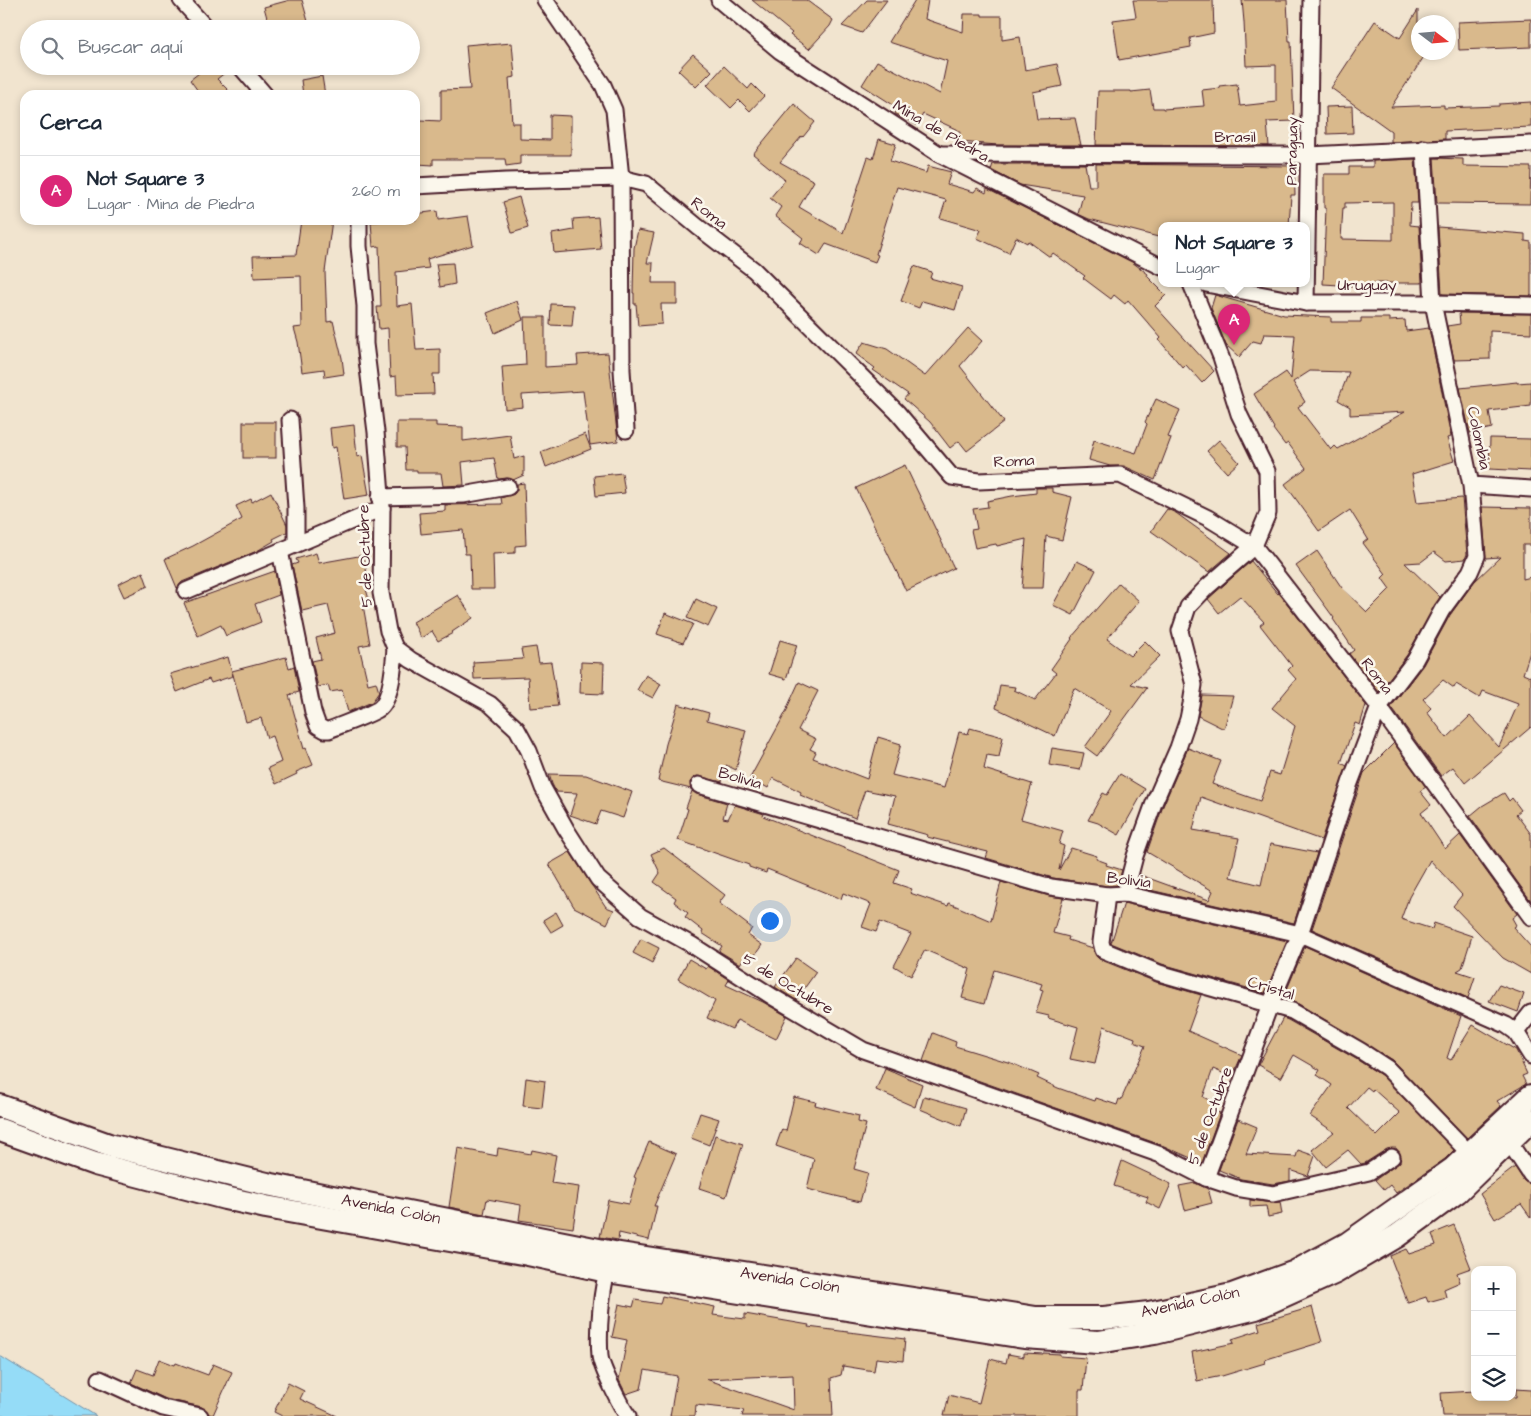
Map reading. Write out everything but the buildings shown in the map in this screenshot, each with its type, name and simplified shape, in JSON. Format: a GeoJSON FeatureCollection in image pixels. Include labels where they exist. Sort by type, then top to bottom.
{"type":"FeatureCollection","features":[{"type":"Feature","properties":{"kind":"main road","name":"Avenida Colón"},"geometry":{"type":"LineString","coordinates":[[0,1130],[95,1164],[225,1198],[528,1254],[610,1262],[1036,1318],[1104,1318],[1150,1313],[1232,1295],[1295,1272],[1347,1244],[1453,1169],[1531,1096]]}},
{"type":"Feature","properties":{"kind":"main road","name":"Avenida Colón"},"geometry":{"type":"LineString","coordinates":[[0,1106],[109,1145],[244,1179],[610,1262],[1024,1337],[1098,1342],[1155,1333],[1256,1308],[1334,1273],[1397,1236],[1457,1192],[1531,1120]]}},
{"type":"Feature","properties":{"kind":"street"},"geometry":{"type":"LineString","coordinates":[[181,0],[199,20]]}},
{"type":"Feature","properties":{"kind":"street"},"geometry":{"type":"LineString","coordinates":[[545,0],[604,85],[614,110],[621,178],[622,370],[626,430]]}},
{"type":"Feature","properties":{"kind":"street","name":"Mina de Piedra"},"geometry":{"type":"LineString","coordinates":[[719,0],[780,52],[938,154],[1158,264]]}},
{"type":"Feature","properties":{"kind":"street","name":"Paraguay"},"geometry":{"type":"LineString","coordinates":[[1308,222],[1311,0]]}},
{"type":"Feature","properties":{"kind":"street"},"geometry":{"type":"LineString","coordinates":[[248,75],[262,90]]}},
{"type":"Feature","properties":{"kind":"street","name":"Brasil"},"geometry":{"type":"LineString","coordinates":[[938,154],[1309,155],[1531,144]]}},
{"type":"Feature","properties":{"kind":"street","name":"Colombia"},"geometry":{"type":"LineString","coordinates":[[1379,707],[1415,660],[1442,610],[1470,572],[1477,556],[1471,485],[1433,303],[1424,148]]}},
{"type":"Feature","properties":{"kind":"street","name":"Roma"},"geometry":{"type":"LineString","coordinates":[[420,186],[621,178],[646,184],[754,270],[897,412],[952,477],[979,480],[1120,475],[1208,518],[1254,546],[1379,707],[1531,917]]}},
{"type":"Feature","properties":{"kind":"street","name":"5 de Octubre"},"geometry":{"type":"LineString","coordinates":[[359,225],[359,246],[365,306],[365,344],[376,432],[381,503],[381,593],[388,631],[395,648],[411,660],[490,704],[517,729],[529,751],[543,788],[566,829],[598,879],[640,916],[692,945],[773,997],[863,1050],[1161,1155],[1206,1178],[1270,1005],[1300,934],[1350,783],[1379,707]]}},
{"type":"Feature","properties":{"kind":"street"},"geometry":{"type":"LineString","coordinates":[[1125,894],[1135,856],[1154,803],[1178,748],[1190,711],[1194,686],[1180,631],[1188,607],[1254,546],[1268,513],[1266,471],[1239,414],[1221,357],[1192,287]]}},
{"type":"Feature","properties":{"kind":"street","name":"Uruguay"},"geometry":{"type":"LineString","coordinates":[[1222,287],[1306,303],[1531,305]]}},
{"type":"Feature","properties":{"kind":"street","name":"Paraguay"},"geometry":{"type":"LineString","coordinates":[[1306,287],[1306,303]]}},
{"type":"Feature","properties":{"kind":"street"},"geometry":{"type":"LineString","coordinates":[[290,420],[296,508],[296,544]]}},
{"type":"Feature","properties":{"kind":"street"},"geometry":{"type":"LineString","coordinates":[[1471,485],[1531,489]]}},
{"type":"Feature","properties":{"kind":"street"},"geometry":{"type":"LineString","coordinates":[[186,591],[296,544],[381,503],[463,495],[508,487]]}},
{"type":"Feature","properties":{"kind":"street"},"geometry":{"type":"LineString","coordinates":[[280,551],[313,712],[318,726],[324,730],[329,730],[380,708],[389,691],[395,648]]}},
{"type":"Feature","properties":{"kind":"street","name":"Bolivia"},"geometry":{"type":"LineString","coordinates":[[699,784],[1051,887],[1107,895],[1125,894],[1300,934],[1506,1025],[1516,1032],[1531,1056]]}},
{"type":"Feature","properties":{"kind":"street","name":"Cristal"},"geometry":{"type":"LineString","coordinates":[[1107,895],[1101,942],[1103,950],[1159,973],[1292,1012],[1387,1068],[1470,1154]]}},
{"type":"Feature","properties":{"kind":"street"},"geometry":{"type":"LineString","coordinates":[[1516,1032],[1531,1013]]}},
{"type":"Feature","properties":{"kind":"street"},"geometry":{"type":"LineString","coordinates":[[1509,1142],[1531,1175]]}},
{"type":"Feature","properties":{"kind":"street"},"geometry":{"type":"LineString","coordinates":[[1206,1178],[1236,1188],[1273,1194],[1369,1172],[1392,1157]]}},
{"type":"Feature","properties":{"kind":"street"},"geometry":{"type":"LineString","coordinates":[[610,1262],[601,1317],[600,1358],[622,1408],[628,1416]]}},
{"type":"Feature","properties":{"kind":"street"},"geometry":{"type":"LineString","coordinates":[[100,1380],[163,1408],[200,1416]]}},
{"type":"Feature","properties":{"kind":"water"},"geometry":{"type":"Polygon","coordinates":[[[0,1356],[96,1416],[0,1416],[0,1356]]]}},
{"type":"Feature","properties":{"kind":"place","name":"Not Square 3"},"geometry":{"type":"Point","coordinates":[1234,345]}}]}
